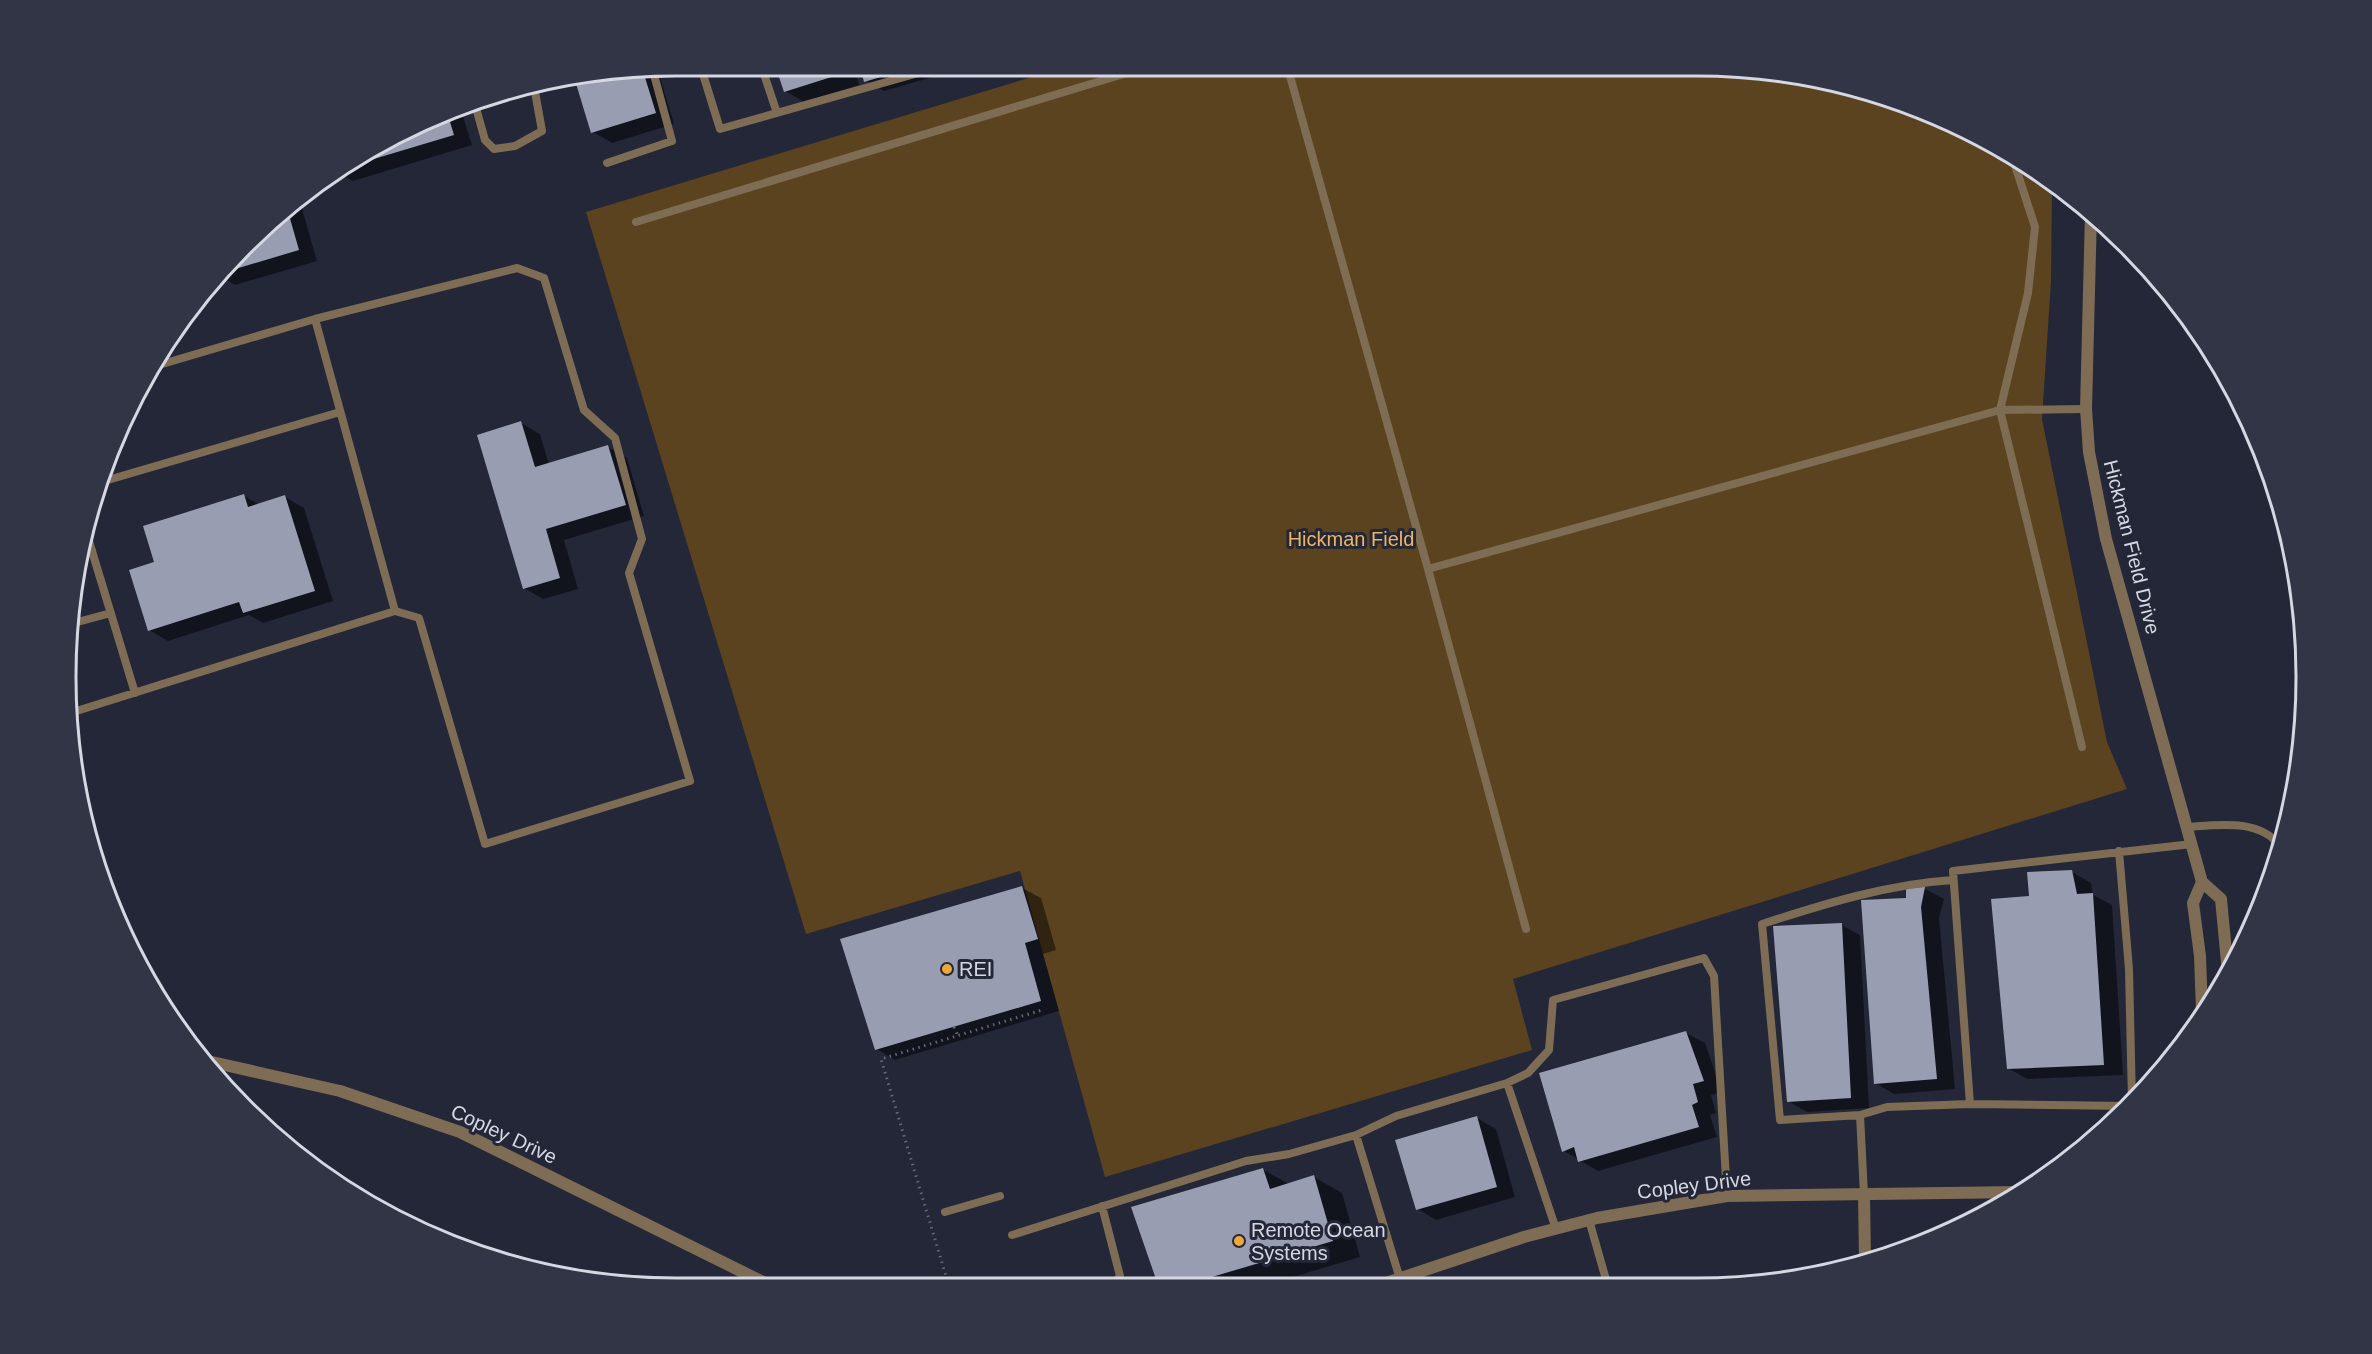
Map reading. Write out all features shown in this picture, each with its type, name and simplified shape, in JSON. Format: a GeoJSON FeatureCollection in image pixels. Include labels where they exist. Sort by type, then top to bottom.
{"type":"FeatureCollection","features":[{"type":"Feature","properties":{"kind":"street","name":"Hickman Field Drive"},"geometry":{"type":"LineString","coordinates":[[2091,226],[2086,409],[2090,452],[2106,540],[2202,882],[2221,899],[2226,957]]}},
{"type":"Feature","properties":{"kind":"street"},"geometry":{"type":"LineString","coordinates":[[2202,882],[2193,903],[2200,956],[2202,999]]}},
{"type":"Feature","properties":{"kind":"street","name":"Copley Drive"},"geometry":{"type":"LineString","coordinates":[[218,1063],[340,1091],[460,1132],[755,1278]]}},
{"type":"Feature","properties":{"kind":"street","name":"Copley Drive"},"geometry":{"type":"LineString","coordinates":[[1419,1278],[1524,1237],[1589,1220],[1727,1196],[2003,1192]]}},
{"type":"Feature","properties":{"kind":"street"},"geometry":{"type":"LineString","coordinates":[[1864,1194],[1865,1253]]}},
{"type":"Feature","properties":{"kind":"lane"},"geometry":{"type":"LineString","coordinates":[[704,76],[720,129],[907,76]]}},
{"type":"Feature","properties":{"kind":"lane"},"geometry":{"type":"LineString","coordinates":[[765,76],[777,113]]}},
{"type":"Feature","properties":{"kind":"lane"},"geometry":{"type":"LineString","coordinates":[[636,222],[1117,76]]}},
{"type":"Feature","properties":{"kind":"lane"},"geometry":{"type":"LineString","coordinates":[[1290,76],[1526,929]]}},
{"type":"Feature","properties":{"kind":"lane"},"geometry":{"type":"LineString","coordinates":[[607,163],[672,141],[655,77]]}},
{"type":"Feature","properties":{"kind":"lane"},"geometry":{"type":"LineString","coordinates":[[477,111],[485,140],[494,149],[515,146],[542,131],[535,94]]}},
{"type":"Feature","properties":{"kind":"lane"},"geometry":{"type":"LineString","coordinates":[[2017,170],[2035,227],[2028,293],[2001,410],[2082,747]]}},
{"type":"Feature","properties":{"kind":"lane"},"geometry":{"type":"LineString","coordinates":[[78,711],[395,611],[419,618],[485,844],[690,781],[629,573],[642,539],[615,438],[584,410],[544,279],[517,268],[315,319],[166,363]]}},
{"type":"Feature","properties":{"kind":"lane"},"geometry":{"type":"LineString","coordinates":[[315,319],[395,611]]}},
{"type":"Feature","properties":{"kind":"lane"},"geometry":{"type":"LineString","coordinates":[[1428,569],[2001,410],[2086,409]]}},
{"type":"Feature","properties":{"kind":"lane"},"geometry":{"type":"LineString","coordinates":[[110,479],[340,412]]}},
{"type":"Feature","properties":{"kind":"lane"},"geometry":{"type":"LineString","coordinates":[[91,547],[135,693]]}},
{"type":"Feature","properties":{"kind":"lane"},"geometry":{"type":"LineString","coordinates":[[80,621],[111,613]]}},
{"type":"Feature","properties":{"kind":"lane"},"geometry":{"type":"LineString","coordinates":[[2187,827],[2226,825],[2253,828],[2273,839]]}},
{"type":"Feature","properties":{"kind":"lane"},"geometry":{"type":"LineString","coordinates":[[1970,1104],[1953,871],[2192,844]]}},
{"type":"Feature","properties":{"kind":"lane"},"geometry":{"type":"LineString","coordinates":[[2119,851],[2129,969],[2132,1089]]}},
{"type":"Feature","properties":{"kind":"lane"},"geometry":{"type":"LineString","coordinates":[[1953,880],[1836,900],[1762,924],[1780,1120],[1860,1115],[1887,1107],[1970,1104],[2116,1106]]}},
{"type":"Feature","properties":{"kind":"lane"},"geometry":{"type":"LineString","coordinates":[[1012,1235],[1246,1161],[1289,1155],[1356,1136],[1396,1116],[1507,1083],[1528,1073],[1550,1050],[1553,1000],[1704,957],[1714,975],[1727,1196]]}},
{"type":"Feature","properties":{"kind":"lane"},"geometry":{"type":"LineString","coordinates":[[1507,1083],[1556,1229]]}},
{"type":"Feature","properties":{"kind":"lane"},"geometry":{"type":"LineString","coordinates":[[1860,1115],[1864,1194]]}},
{"type":"Feature","properties":{"kind":"lane"},"geometry":{"type":"LineString","coordinates":[[1356,1136],[1400,1278]]}},
{"type":"Feature","properties":{"kind":"lane"},"geometry":{"type":"LineString","coordinates":[[945,1212],[1000,1196]]}},
{"type":"Feature","properties":{"kind":"lane"},"geometry":{"type":"LineString","coordinates":[[1102,1206],[1120,1276],[1118,1278]]}},
{"type":"Feature","properties":{"kind":"lane"},"geometry":{"type":"LineString","coordinates":[[1589,1220],[1606,1278]]}},
{"type":"Feature","properties":{"kind":"path"},"geometry":{"type":"LineString","coordinates":[[946,1278],[881,1059],[1042,1010]]}},
{"type":"Feature","properties":{"kind":"path"},"geometry":{"type":"LineString","coordinates":[[954,1027],[958,1036]]}},
{"type":"Feature","properties":{"kind":"green space","name":"Hickman Field"},"geometry":{"type":"Polygon","coordinates":[[[1035,76],[1695,76],[1773,82],[1812,88],[1888,108],[1961,138],[2029,178],[2052,194],[2051,281],[2042,419],[2107,742],[2127,789],[1513,979],[1532,1050],[1105,1177],[1020,871],[806,934],[586,212],[1035,76]]]}},
{"type":"Feature","properties":{"kind":"building"},"geometry":{"type":"Polygon","coordinates":[[[779,76],[835,76],[784,92],[779,76]]]}},
{"type":"Feature","properties":{"kind":"building"},"geometry":{"type":"Polygon","coordinates":[[[862,76],[884,76],[864,82],[862,76]]]}},
{"type":"Feature","properties":{"kind":"building"},"geometry":{"type":"Polygon","coordinates":[[[645,78],[656,113],[591,133],[577,85],[645,78]]]}},
{"type":"Feature","properties":{"kind":"building"},"geometry":{"type":"Polygon","coordinates":[[[450,121],[454,135],[374,159],[411,138],[450,121]]]}},
{"type":"Feature","properties":{"kind":"building"},"geometry":{"type":"Polygon","coordinates":[[[290,218],[299,250],[237,268],[252,252],[290,218]]]}},
{"type":"Feature","properties":{"kind":"building"},"geometry":{"type":"Polygon","coordinates":[[[521,421],[535,467],[608,445],[626,505],[546,529],[560,578],[523,589],[477,435],[521,421]]]}},
{"type":"Feature","properties":{"kind":"building"},"geometry":{"type":"Polygon","coordinates":[[[244,494],[248,507],[285,495],[315,591],[243,613],[239,602],[148,631],[129,570],[154,562],[143,526],[244,494]]]}},
{"type":"Feature","properties":{"kind":"building"},"geometry":{"type":"Polygon","coordinates":[[[2072,870],[2077,894],[2093,893],[2104,1065],[2007,1069],[1991,899],[2029,896],[2027,872],[2072,870]]]}},
{"type":"Feature","properties":{"kind":"building"},"geometry":{"type":"Polygon","coordinates":[[[1022,886],[1038,939],[1025,943],[1041,1001],[875,1050],[840,939],[1022,886]]]}},
{"type":"Feature","properties":{"kind":"building"},"geometry":{"type":"Polygon","coordinates":[[[1925,887],[1921,907],[1937,1079],[1874,1084],[1861,900],[1906,898],[1906,888],[1925,887]]]}},
{"type":"Feature","properties":{"kind":"building"},"geometry":{"type":"Polygon","coordinates":[[[1842,923],[1851,1098],[1787,1102],[1773,926],[1842,923]]]}},
{"type":"Feature","properties":{"kind":"building"},"geometry":{"type":"Polygon","coordinates":[[[1686,1031],[1704,1081],[1693,1084],[1698,1102],[1692,1105],[1699,1127],[1578,1162],[1574,1147],[1562,1152],[1539,1073],[1686,1031]]]}},
{"type":"Feature","properties":{"kind":"building"},"geometry":{"type":"Polygon","coordinates":[[[1477,1116],[1497,1187],[1416,1210],[1395,1140],[1477,1116]]]}},
{"type":"Feature","properties":{"kind":"building"},"geometry":{"type":"Polygon","coordinates":[[[1263,1168],[1270,1189],[1314,1175],[1333,1241],[1209,1278],[1156,1278],[1131,1207],[1263,1168]]]}},
{"type":"Feature","properties":{"kind":"place","name":"REI"},"geometry":{"type":"Point","coordinates":[947,969]}},
{"type":"Feature","properties":{"kind":"place","name":"Remote Ocean Systems"},"geometry":{"type":"Point","coordinates":[1239,1241]}}]}
